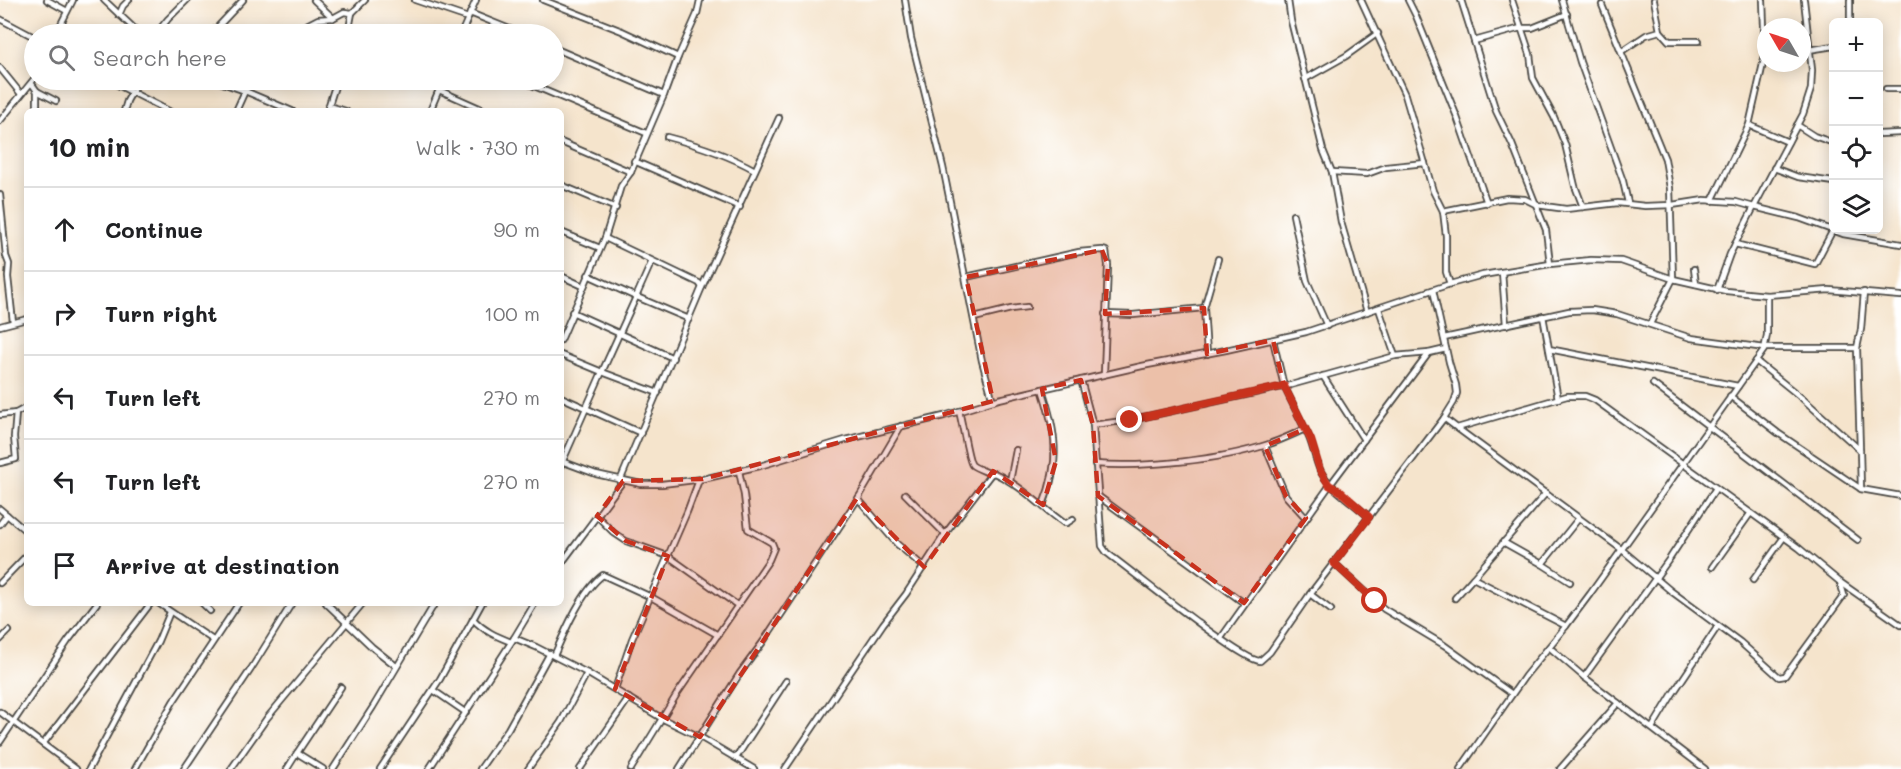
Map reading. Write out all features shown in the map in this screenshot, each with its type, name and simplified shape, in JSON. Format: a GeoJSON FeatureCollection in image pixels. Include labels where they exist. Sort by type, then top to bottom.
{"type":"FeatureCollection","features":[{"type":"Feature","properties":{"kind":"street"},"geometry":{"type":"LineString","coordinates":[[47,0],[67,11]]}},
{"type":"Feature","properties":{"kind":"street"},"geometry":{"type":"LineString","coordinates":[[61,24],[73,0]]}},
{"type":"Feature","properties":{"kind":"street"},"geometry":{"type":"LineString","coordinates":[[104,0],[129,24]]}},
{"type":"Feature","properties":{"kind":"street"},"geometry":{"type":"LineString","coordinates":[[119,15],[129,0]]}},
{"type":"Feature","properties":{"kind":"street"},"geometry":{"type":"LineString","coordinates":[[164,24],[187,0]]}},
{"type":"Feature","properties":{"kind":"street"},"geometry":{"type":"LineString","coordinates":[[220,24],[243,0]]}},
{"type":"Feature","properties":{"kind":"street"},"geometry":{"type":"LineString","coordinates":[[314,0],[333,18]]}},
{"type":"Feature","properties":{"kind":"street"},"geometry":{"type":"LineString","coordinates":[[350,24],[352,13],[365,0]]}},
{"type":"Feature","properties":{"kind":"street"},"geometry":{"type":"LineString","coordinates":[[415,0],[494,24]]}},
{"type":"Feature","properties":{"kind":"street"},"geometry":{"type":"LineString","coordinates":[[465,24],[476,0]]}},
{"type":"Feature","properties":{"kind":"street"},"geometry":{"type":"LineString","coordinates":[[543,0],[622,31],[678,57]]}},
{"type":"Feature","properties":{"kind":"street"},"geometry":{"type":"LineString","coordinates":[[564,333],[605,238],[621,186],[631,172],[664,95],[697,14],[700,0]]}},
{"type":"Feature","properties":{"kind":"street"},"geometry":{"type":"LineString","coordinates":[[905,0],[911,38],[943,166],[993,401]]}},
{"type":"Feature","properties":{"kind":"street"},"geometry":{"type":"LineString","coordinates":[[1288,0],[1291,21],[1323,150],[1332,172],[1341,222],[1367,312]]}},
{"type":"Feature","properties":{"kind":"street"},"geometry":{"type":"LineString","coordinates":[[1361,0],[1405,95],[1436,201],[1443,211],[1446,272],[1450,284]]}},
{"type":"Feature","properties":{"kind":"street"},"geometry":{"type":"LineString","coordinates":[[1408,0],[1457,117],[1487,203]]}},
{"type":"Feature","properties":{"kind":"street"},"geometry":{"type":"LineString","coordinates":[[1461,0],[1496,111],[1512,144],[1546,231],[1550,264]]}},
{"type":"Feature","properties":{"kind":"street"},"geometry":{"type":"LineString","coordinates":[[1512,0],[1530,54],[1533,78],[1554,117],[1565,144],[1575,186],[1583,207]]}},
{"type":"Feature","properties":{"kind":"street"},"geometry":{"type":"LineString","coordinates":[[1562,0],[1580,62],[1623,181],[1628,203]]}},
{"type":"Feature","properties":{"kind":"street"},"geometry":{"type":"LineString","coordinates":[[1654,0],[1660,31],[1669,40],[1699,41]]}},
{"type":"Feature","properties":{"kind":"street"},"geometry":{"type":"LineString","coordinates":[[1763,0],[1764,18]]}},
{"type":"Feature","properties":{"kind":"street"},"geometry":{"type":"LineString","coordinates":[[1804,0],[1805,18]]}},
{"type":"Feature","properties":{"kind":"street"},"geometry":{"type":"LineString","coordinates":[[1850,0],[1850,18]]}},
{"type":"Feature","properties":{"kind":"street"},"geometry":{"type":"LineString","coordinates":[[1602,4],[1642,108],[1665,159],[1672,205],[1673,279],[1650,324]]}},
{"type":"Feature","properties":{"kind":"street"},"geometry":{"type":"LineString","coordinates":[[308,24],[318,19],[333,18],[344,12],[352,13]]}},
{"type":"Feature","properties":{"kind":"street"},"geometry":{"type":"LineString","coordinates":[[1474,41],[1521,28],[1532,28],[1566,14]]}},
{"type":"Feature","properties":{"kind":"street"},"geometry":{"type":"LineString","coordinates":[[0,19],[24,32]]}},
{"type":"Feature","properties":{"kind":"street"},"geometry":{"type":"LineString","coordinates":[[1622,51],[1634,41],[1660,31]]}},
{"type":"Feature","properties":{"kind":"street"},"geometry":{"type":"LineString","coordinates":[[1305,79],[1346,56],[1377,33]]}},
{"type":"Feature","properties":{"kind":"street"},"geometry":{"type":"LineString","coordinates":[[1811,50],[1829,47]]}},
{"type":"Feature","properties":{"kind":"street"},"geometry":{"type":"LineString","coordinates":[[564,52],[664,95]]}},
{"type":"Feature","properties":{"kind":"street"},"geometry":{"type":"LineString","coordinates":[[1717,290],[1735,244],[1803,114],[1811,89],[1811,65]]}},
{"type":"Feature","properties":{"kind":"street"},"geometry":{"type":"LineString","coordinates":[[0,68],[21,94]]}},
{"type":"Feature","properties":{"kind":"street"},"geometry":{"type":"LineString","coordinates":[[1712,201],[1749,125],[1762,72]]}},
{"type":"Feature","properties":{"kind":"street"},"geometry":{"type":"LineString","coordinates":[[1886,89],[1901,88]]}},
{"type":"Feature","properties":{"kind":"street"},"geometry":{"type":"LineString","coordinates":[[0,121],[25,90]]}},
{"type":"Feature","properties":{"kind":"street"},"geometry":{"type":"LineString","coordinates":[[328,108],[334,90]]}},
{"type":"Feature","properties":{"kind":"street"},"geometry":{"type":"LineString","coordinates":[[431,108],[439,90],[479,108]]}},
{"type":"Feature","properties":{"kind":"street"},"geometry":{"type":"LineString","coordinates":[[544,90],[646,133]]}},
{"type":"Feature","properties":{"kind":"street"},"geometry":{"type":"LineString","coordinates":[[125,108],[132,91],[163,108]]}},
{"type":"Feature","properties":{"kind":"street"},"geometry":{"type":"LineString","coordinates":[[237,108],[245,91],[285,108]]}},
{"type":"Feature","properties":{"kind":"street"},"geometry":{"type":"LineString","coordinates":[[37,108],[37,92],[56,101]]}},
{"type":"Feature","properties":{"kind":"street"},"geometry":{"type":"LineString","coordinates":[[564,560],[621,481],[702,287],[779,118]]}},
{"type":"Feature","properties":{"kind":"street"},"geometry":{"type":"LineString","coordinates":[[1749,125],[1788,142]]}},
{"type":"Feature","properties":{"kind":"street"},"geometry":{"type":"LineString","coordinates":[[1797,125],[1814,136],[1829,142]]}},
{"type":"Feature","properties":{"kind":"street"},"geometry":{"type":"LineString","coordinates":[[1883,134],[1901,133]]}},
{"type":"Feature","properties":{"kind":"street"},"geometry":{"type":"LineString","coordinates":[[667,137],[705,147],[755,170]]}},
{"type":"Feature","properties":{"kind":"street"},"geometry":{"type":"LineString","coordinates":[[564,143],[631,172]]}},
{"type":"Feature","properties":{"kind":"street"},"geometry":{"type":"LineString","coordinates":[[634,161],[740,207]]}},
{"type":"Feature","properties":{"kind":"street"},"geometry":{"type":"LineString","coordinates":[[1332,172],[1367,174],[1386,167],[1425,163]]}},
{"type":"Feature","properties":{"kind":"street"},"geometry":{"type":"LineString","coordinates":[[1774,168],[1798,177],[1829,181]]}},
{"type":"Feature","properties":{"kind":"street"},"geometry":{"type":"LineString","coordinates":[[564,186],[616,208]]}},
{"type":"Feature","properties":{"kind":"street"},"geometry":{"type":"LineString","coordinates":[[0,195],[2,239],[9,264],[8,277],[13,322]]}},
{"type":"Feature","properties":{"kind":"street"},"geometry":{"type":"LineString","coordinates":[[1443,211],[1507,198],[1517,198],[1537,205],[1566,208],[1628,203],[1645,206],[1672,205],[1704,200],[1736,202],[1829,229]]}},
{"type":"Feature","properties":{"kind":"street"},"geometry":{"type":"LineString","coordinates":[[1293,215],[1307,281],[1327,326]]}},
{"type":"Feature","properties":{"kind":"street"},"geometry":{"type":"LineString","coordinates":[[564,233],[600,248]]}},
{"type":"Feature","properties":{"kind":"street"},"geometry":{"type":"LineString","coordinates":[[1735,244],[1815,264],[1831,234]]}},
{"type":"Feature","properties":{"kind":"street"},"geometry":{"type":"LineString","coordinates":[[1852,234],[1901,244]]}},
{"type":"Feature","properties":{"kind":"street"},"geometry":{"type":"LineString","coordinates":[[605,238],[699,283],[702,287]]}},
{"type":"Feature","properties":{"kind":"street"},"geometry":{"type":"LineString","coordinates":[[966,277],[1079,252],[1104,250],[1107,254],[1108,265],[1104,374]]}},
{"type":"Feature","properties":{"kind":"street"},"geometry":{"type":"LineString","coordinates":[[1208,354],[1204,308],[1218,259]]}},
{"type":"Feature","properties":{"kind":"street"},"geometry":{"type":"LineString","coordinates":[[564,464],[621,481],[663,484],[699,480],[1042,389],[1104,374],[1273,340],[1327,326],[1450,284],[1550,264],[1591,260],[1621,261],[1673,279],[1717,290],[1767,295],[1830,290],[1901,296]]}},
{"type":"Feature","properties":{"kind":"street"},"geometry":{"type":"LineString","coordinates":[[564,458],[652,261]]}},
{"type":"Feature","properties":{"kind":"street"},"geometry":{"type":"LineString","coordinates":[[1694,269],[1696,284]]}},
{"type":"Feature","properties":{"kind":"street"},"geometry":{"type":"LineString","coordinates":[[1502,272],[1506,325]]}},
{"type":"Feature","properties":{"kind":"street"},"geometry":{"type":"LineString","coordinates":[[588,275],[689,319]]}},
{"type":"Feature","properties":{"kind":"street"},"geometry":{"type":"LineString","coordinates":[[564,277],[583,286]]}},
{"type":"Feature","properties":{"kind":"street"},"geometry":{"type":"LineString","coordinates":[[1081,380],[1093,425],[1102,546],[1107,553],[1221,638],[1257,661],[1264,659],[1310,594],[1444,418],[1456,393],[1433,290]]}},
{"type":"Feature","properties":{"kind":"street"},"geometry":{"type":"LineString","coordinates":[[1860,489],[1857,348],[1864,292]]}},
{"type":"Feature","properties":{"kind":"street"},"geometry":{"type":"LineString","coordinates":[[1460,769],[1512,694],[1566,626],[1765,348],[1767,295]]}},
{"type":"Feature","properties":{"kind":"street"},"geometry":{"type":"LineString","coordinates":[[974,318],[1027,307]]}},
{"type":"Feature","properties":{"kind":"street"},"geometry":{"type":"LineString","coordinates":[[1105,314],[1133,315],[1204,308]]}},
{"type":"Feature","properties":{"kind":"street"},"geometry":{"type":"LineString","coordinates":[[1379,309],[1395,356]]}},
{"type":"Feature","properties":{"kind":"street"},"geometry":{"type":"LineString","coordinates":[[1443,338],[1569,311],[1592,310],[1617,314],[1691,338],[1765,348],[1857,348]]}},
{"type":"Feature","properties":{"kind":"street"},"geometry":{"type":"LineString","coordinates":[[572,312],[673,358]]}},
{"type":"Feature","properties":{"kind":"street"},"geometry":{"type":"LineString","coordinates":[[1543,316],[1558,399]]}},
{"type":"Feature","properties":{"kind":"street"},"geometry":{"type":"LineString","coordinates":[[0,326],[24,320]]}},
{"type":"Feature","properties":{"kind":"street"},"geometry":{"type":"LineString","coordinates":[[564,322],[568,324]]}},
{"type":"Feature","properties":{"kind":"street"},"geometry":{"type":"LineString","coordinates":[[1273,340],[1284,386],[1311,440],[1320,470],[1329,485],[1340,491],[1369,517]]}},
{"type":"Feature","properties":{"kind":"street"},"geometry":{"type":"LineString","coordinates":[[1093,425],[1130,420],[1284,386],[1395,356],[1446,349]]}},
{"type":"Feature","properties":{"kind":"street"},"geometry":{"type":"LineString","coordinates":[[1549,349],[1738,386]]}},
{"type":"Feature","properties":{"kind":"street"},"geometry":{"type":"LineString","coordinates":[[1221,638],[1329,485],[1429,353]]}},
{"type":"Feature","properties":{"kind":"street"},"geometry":{"type":"LineString","coordinates":[[564,356],[658,393]]}},
{"type":"Feature","properties":{"kind":"street"},"geometry":{"type":"LineString","coordinates":[[1756,361],[1860,450]]}},
{"type":"Feature","properties":{"kind":"street"},"geometry":{"type":"LineString","coordinates":[[1323,376],[1364,440]]}},
{"type":"Feature","properties":{"kind":"street"},"geometry":{"type":"LineString","coordinates":[[1653,384],[1858,540]]}},
{"type":"Feature","properties":{"kind":"street"},"geometry":{"type":"LineString","coordinates":[[1042,389],[1050,412],[1056,461],[1050,488],[1043,505]]}},
{"type":"Feature","properties":{"kind":"street"},"geometry":{"type":"LineString","coordinates":[[1457,428],[1568,396],[1585,396],[1595,400],[1901,625]]}},
{"type":"Feature","properties":{"kind":"street"},"geometry":{"type":"LineString","coordinates":[[1730,396],[1778,433],[1860,489],[1901,496]]}},
{"type":"Feature","properties":{"kind":"street"},"geometry":{"type":"LineString","coordinates":[[564,398],[641,433]]}},
{"type":"Feature","properties":{"kind":"street"},"geometry":{"type":"LineString","coordinates":[[0,415],[16,413],[24,409]]}},
{"type":"Feature","properties":{"kind":"street"},"geometry":{"type":"LineString","coordinates":[[959,411],[966,435],[969,459],[974,466],[991,474],[994,472],[1010,481],[1064,523],[1073,519]]}},
{"type":"Feature","properties":{"kind":"street"},"geometry":{"type":"LineString","coordinates":[[0,463],[16,459],[14,437],[16,413]]}},
{"type":"Feature","properties":{"kind":"street"},"geometry":{"type":"LineString","coordinates":[[1444,418],[1621,549],[1655,578],[1740,642],[1782,678],[1844,595],[1856,593]]}},
{"type":"Feature","properties":{"kind":"street"},"geometry":{"type":"LineString","coordinates":[[680,769],[740,674],[858,497],[901,426]]}},
{"type":"Feature","properties":{"kind":"street"},"geometry":{"type":"LineString","coordinates":[[1095,464],[1115,466],[1165,463],[1226,455],[1265,446],[1305,429]]}},
{"type":"Feature","properties":{"kind":"street"},"geometry":{"type":"LineString","coordinates":[[1265,446],[1286,495],[1306,518]]}},
{"type":"Feature","properties":{"kind":"street"},"geometry":{"type":"LineString","coordinates":[[1010,481],[1016,450]]}},
{"type":"Feature","properties":{"kind":"street"},"geometry":{"type":"LineString","coordinates":[[631,769],[677,694],[769,560],[774,548],[772,543],[748,529],[739,471]]}},
{"type":"Feature","properties":{"kind":"street"},"geometry":{"type":"LineString","coordinates":[[785,769],[945,534],[991,474]]}},
{"type":"Feature","properties":{"kind":"street"},"geometry":{"type":"LineString","coordinates":[[615,689],[632,639],[699,480]]}},
{"type":"Feature","properties":{"kind":"street"},"geometry":{"type":"LineString","coordinates":[[1584,677],[1716,488]]}},
{"type":"Feature","properties":{"kind":"street"},"geometry":{"type":"LineString","coordinates":[[1455,598],[1546,493]]}},
{"type":"Feature","properties":{"kind":"street"},"geometry":{"type":"LineString","coordinates":[[905,494],[945,534]]}},
{"type":"Feature","properties":{"kind":"street"},"geometry":{"type":"LineString","coordinates":[[1098,496],[1244,603]]}},
{"type":"Feature","properties":{"kind":"street"},"geometry":{"type":"LineString","coordinates":[[858,497],[897,544],[924,567]]}},
{"type":"Feature","properties":{"kind":"street"},"geometry":{"type":"LineString","coordinates":[[0,509],[24,530]]}},
{"type":"Feature","properties":{"kind":"street"},"geometry":{"type":"LineString","coordinates":[[1712,567],[1750,513]]}},
{"type":"Feature","properties":{"kind":"street"},"geometry":{"type":"LineString","coordinates":[[0,524],[7,516]]}},
{"type":"Feature","properties":{"kind":"street"},"geometry":{"type":"LineString","coordinates":[[597,516],[626,541],[668,556],[737,605]]}},
{"type":"Feature","properties":{"kind":"street"},"geometry":{"type":"LineString","coordinates":[[1542,564],[1579,518]]}},
{"type":"Feature","properties":{"kind":"street"},"geometry":{"type":"LineString","coordinates":[[1754,580],[1784,537]]}},
{"type":"Feature","properties":{"kind":"street"},"geometry":{"type":"LineString","coordinates":[[1503,542],[1570,582]]}},
{"type":"Feature","properties":{"kind":"street"},"geometry":{"type":"LineString","coordinates":[[0,583],[24,558]]}},
{"type":"Feature","properties":{"kind":"street"},"geometry":{"type":"LineString","coordinates":[[1334,563],[1384,609],[1444,645],[1512,694]]}},
{"type":"Feature","properties":{"kind":"street"},"geometry":{"type":"LineString","coordinates":[[480,769],[508,729],[569,622],[599,577],[606,576],[651,597],[718,635]]}},
{"type":"Feature","properties":{"kind":"street"},"geometry":{"type":"LineString","coordinates":[[1473,578],[1566,626]]}},
{"type":"Feature","properties":{"kind":"street"},"geometry":{"type":"LineString","coordinates":[[1840,582],[1844,595]]}},
{"type":"Feature","properties":{"kind":"street"},"geometry":{"type":"LineString","coordinates":[[1310,594],[1331,610]]}},
{"type":"Feature","properties":{"kind":"street"},"geometry":{"type":"LineString","coordinates":[[0,742],[68,641],[95,606]]}},
{"type":"Feature","properties":{"kind":"street"},"geometry":{"type":"LineString","coordinates":[[44,744],[149,606]]}},
{"type":"Feature","properties":{"kind":"street"},"geometry":{"type":"LineString","coordinates":[[162,606],[213,640]]}},
{"type":"Feature","properties":{"kind":"street"},"geometry":{"type":"LineString","coordinates":[[205,606],[210,611]]}},
{"type":"Feature","properties":{"kind":"street"},"geometry":{"type":"LineString","coordinates":[[135,769],[173,702],[237,606]]}},
{"type":"Feature","properties":{"kind":"street"},"geometry":{"type":"LineString","coordinates":[[184,769],[290,606]]}},
{"type":"Feature","properties":{"kind":"street"},"geometry":{"type":"LineString","coordinates":[[329,606],[372,647],[396,666]]}},
{"type":"Feature","properties":{"kind":"street"},"geometry":{"type":"LineString","coordinates":[[231,769],[267,718],[360,606]]}},
{"type":"Feature","properties":{"kind":"street"},"geometry":{"type":"LineString","coordinates":[[333,769],[433,606]]}},
{"type":"Feature","properties":{"kind":"street"},"geometry":{"type":"LineString","coordinates":[[380,769],[458,650],[480,606]]}},
{"type":"Feature","properties":{"kind":"street"},"geometry":{"type":"LineString","coordinates":[[429,769],[533,606]]}},
{"type":"Feature","properties":{"kind":"street"},"geometry":{"type":"LineString","coordinates":[[89,769],[158,641],[170,612]]}},
{"type":"Feature","properties":{"kind":"street"},"geometry":{"type":"LineString","coordinates":[[473,619],[490,633],[552,655],[586,673],[754,769]]}},
{"type":"Feature","properties":{"kind":"street"},"geometry":{"type":"LineString","coordinates":[[1652,728],[1718,626]]}},
{"type":"Feature","properties":{"kind":"street"},"geometry":{"type":"LineString","coordinates":[[0,640],[9,631]]}},
{"type":"Feature","properties":{"kind":"street"},"geometry":{"type":"LineString","coordinates":[[1549,647],[1584,677],[1705,769]]}},
{"type":"Feature","properties":{"kind":"street"},"geometry":{"type":"LineString","coordinates":[[528,769],[561,722],[586,673]]}},
{"type":"Feature","properties":{"kind":"street"},"geometry":{"type":"LineString","coordinates":[[736,758],[786,681]]}},
{"type":"Feature","properties":{"kind":"street"},"geometry":{"type":"LineString","coordinates":[[287,769],[341,687]]}},
{"type":"Feature","properties":{"kind":"street"},"geometry":{"type":"LineString","coordinates":[[433,690],[465,712]]}},
{"type":"Feature","properties":{"kind":"street"},"geometry":{"type":"LineString","coordinates":[[580,769],[629,698]]}},
{"type":"Feature","properties":{"kind":"street"},"geometry":{"type":"LineString","coordinates":[[1560,769],[1618,703]]}},
{"type":"Feature","properties":{"kind":"street"},"geometry":{"type":"LineString","coordinates":[[0,712],[76,769]]}},
{"type":"Feature","properties":{"kind":"street"},"geometry":{"type":"LineString","coordinates":[[297,753],[323,769]]}},
{"type":"Feature","properties":{"kind":"highlighted area"},"geometry":{"type":"Polygon","coordinates":[[[1102,250],[1108,265],[1105,314],[1204,308],[1207,354],[1273,340],[1284,386],[1305,429],[1265,446],[1286,496],[1306,518],[1244,603],[1098,496],[1093,425],[1081,380],[1042,389],[1056,461],[1043,505],[993,471],[924,567],[857,498],[700,737],[615,689],[668,556],[626,541],[597,516],[623,481],[703,479],[993,401],[966,277],[1102,250]]]}},
{"type":"Feature","properties":{"kind":"route"},"geometry":{"type":"LineString","coordinates":[[1130,420],[1284,386],[1311,440],[1320,470],[1329,485],[1340,491],[1369,517],[1334,563],[1375,601]]}}]}
